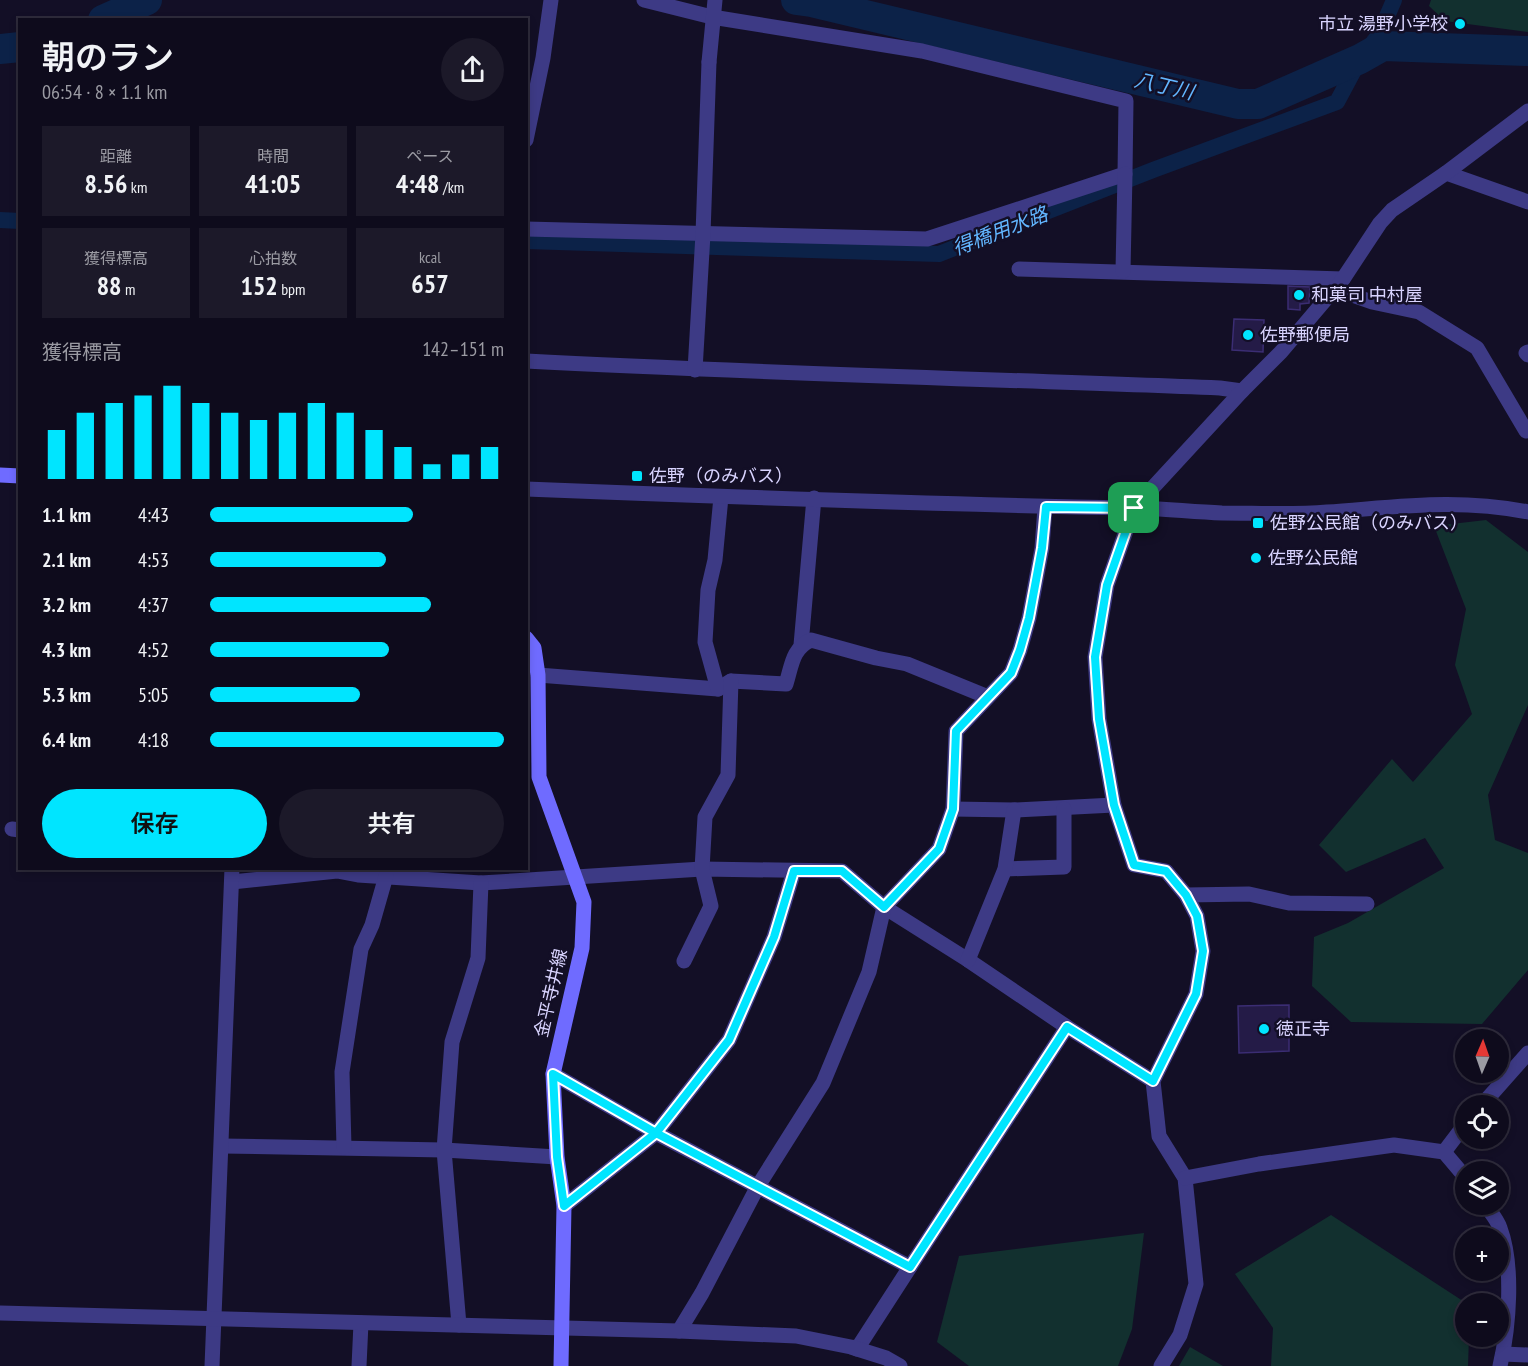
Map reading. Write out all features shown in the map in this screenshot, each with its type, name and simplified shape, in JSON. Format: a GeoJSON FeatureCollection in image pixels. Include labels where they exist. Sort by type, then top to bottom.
{"type":"FeatureCollection","features":[{"type":"Feature","properties":{"kind":"main road"},"geometry":{"type":"LineString","coordinates":[[0,475],[18,476]]}},
{"type":"Feature","properties":{"kind":"main road","name":"金平寺井線"},"geometry":{"type":"LineString","coordinates":[[528,640],[534,648],[538,675],[539,777],[584,902],[582,948],[553,1074],[557,1157],[564,1206],[561,1366]]}},
{"type":"Feature","properties":{"kind":"street"},"geometry":{"type":"LineString","coordinates":[[528,130],[543,58],[550,0]]}},
{"type":"Feature","properties":{"kind":"street"},"geometry":{"type":"LineString","coordinates":[[644,0],[712,18],[912,50],[1126,101],[1123,271]]}},
{"type":"Feature","properties":{"kind":"street"},"geometry":{"type":"LineString","coordinates":[[695,370],[709,62],[715,0]]}},
{"type":"Feature","properties":{"kind":"street"},"geometry":{"type":"LineString","coordinates":[[1161,1366],[1180,1335],[1196,1284],[1185,1178],[1159,1136],[1153,1081],[1196,994],[1203,951],[1197,916],[1186,895],[1166,871],[1134,865],[1114,805],[1099,719],[1095,657],[1107,585],[1134,508],[1281,352],[1339,284],[1380,223],[1392,210],[1446,173],[1528,111]]}},
{"type":"Feature","properties":{"kind":"street"},"geometry":{"type":"LineString","coordinates":[[1446,173],[1528,202]]}},
{"type":"Feature","properties":{"kind":"street"},"geometry":{"type":"LineString","coordinates":[[528,229],[702,242],[927,239],[1125,174]]}},
{"type":"Feature","properties":{"kind":"street"},"geometry":{"type":"LineString","coordinates":[[1019,269],[1123,271],[1339,284],[1372,302],[1419,312],[1477,348],[1526,431]]}},
{"type":"Feature","properties":{"kind":"street"},"geometry":{"type":"LineString","coordinates":[[528,361],[695,370],[1220,388],[1242,391]]}},
{"type":"Feature","properties":{"kind":"street"},"geometry":{"type":"LineString","coordinates":[[528,489],[721,497],[1134,508],[1219,513],[1325,512],[1455,503],[1528,512]]}},
{"type":"Feature","properties":{"kind":"street"},"geometry":{"type":"LineString","coordinates":[[684,961],[711,906],[702,869],[705,817],[728,775],[724,685],[705,642],[708,590],[715,560],[721,497]]}},
{"type":"Feature","properties":{"kind":"street"},"geometry":{"type":"LineString","coordinates":[[538,675],[724,685],[786,684],[794,658],[801,645],[814,498]]}},
{"type":"Feature","properties":{"kind":"street"},"geometry":{"type":"LineString","coordinates":[[679,1331],[702,1293],[758,1186],[823,1083],[869,972],[884,907],[939,849],[953,809],[956,731],[1011,673],[1029,618],[1042,548],[1046,507]]}},
{"type":"Feature","properties":{"kind":"street"},"geometry":{"type":"LineString","coordinates":[[801,645],[811,640],[907,664],[988,697]]}},
{"type":"Feature","properties":{"kind":"street"},"geometry":{"type":"LineString","coordinates":[[953,809],[1064,809],[1114,805]]}},
{"type":"Feature","properties":{"kind":"street"},"geometry":{"type":"LineString","coordinates":[[1005,869],[1064,867],[1064,809]]}},
{"type":"Feature","properties":{"kind":"street"},"geometry":{"type":"LineString","coordinates":[[969,960],[1005,869],[1014,810]]}},
{"type":"Feature","properties":{"kind":"street"},"geometry":{"type":"LineString","coordinates":[[212,1366],[232,875],[337,871],[358,875],[386,876],[454,874],[481,883],[702,869],[842,871],[884,907],[1153,1081]]}},
{"type":"Feature","properties":{"kind":"street"},"geometry":{"type":"LineString","coordinates":[[564,1206],[656,1133],[729,1040],[774,937],[794,871]]}},
{"type":"Feature","properties":{"kind":"street"},"geometry":{"type":"LineString","coordinates":[[344,1147],[342,1072],[361,950],[372,925],[386,876]]}},
{"type":"Feature","properties":{"kind":"street"},"geometry":{"type":"LineString","coordinates":[[459,1325],[444,1150],[452,1042],[478,958],[481,883]]}},
{"type":"Feature","properties":{"kind":"street"},"geometry":{"type":"LineString","coordinates":[[1186,895],[1248,894],[1289,903],[1367,904]]}},
{"type":"Feature","properties":{"kind":"street"},"geometry":{"type":"LineString","coordinates":[[857,1349],[1067,1027]]}},
{"type":"Feature","properties":{"kind":"street"},"geometry":{"type":"LineString","coordinates":[[1491,1095],[1528,1053]]}},
{"type":"Feature","properties":{"kind":"street"},"geometry":{"type":"LineString","coordinates":[[553,1074],[656,1133],[910,1267]]}},
{"type":"Feature","properties":{"kind":"street"},"geometry":{"type":"LineString","coordinates":[[1444,1152],[1455,1138]]}},
{"type":"Feature","properties":{"kind":"street"},"geometry":{"type":"LineString","coordinates":[[1185,1178],[1259,1164],[1394,1145],[1444,1152],[1455,1165]]}},
{"type":"Feature","properties":{"kind":"street"},"geometry":{"type":"LineString","coordinates":[[222,1146],[444,1150],[557,1157]]}},
{"type":"Feature","properties":{"kind":"street"},"geometry":{"type":"LineString","coordinates":[[1492,1215],[1500,1226],[1508,1258],[1507,1323],[1502,1360],[1528,1355]]}},
{"type":"Feature","properties":{"kind":"street"},"geometry":{"type":"LineString","coordinates":[[0,1312],[796,1336],[857,1349],[886,1358],[900,1366]]}},
{"type":"Feature","properties":{"kind":"street"},"geometry":{"type":"LineString","coordinates":[[359,1366],[361,1323]]}},
{"type":"Feature","properties":{"kind":"green space"},"geometry":{"type":"Polygon","coordinates":[[[1431,0],[1528,0],[1528,32],[1445,21],[1429,6],[1431,0]]]}},
{"type":"Feature","properties":{"kind":"green space"},"geometry":{"type":"Polygon","coordinates":[[[1486,520],[1528,552],[1528,705],[1488,795],[1495,840],[1528,853],[1528,970],[1482,1024],[1351,1022],[1312,986],[1314,937],[1348,923],[1444,868],[1425,838],[1346,872],[1319,845],[1392,759],[1413,782],[1472,714],[1455,665],[1466,609],[1434,526],[1486,520]]]}},
{"type":"Feature","properties":{"kind":"green space"},"geometry":{"type":"Polygon","coordinates":[[[1331,1215],[1455,1296],[1455,1347],[1469,1347],[1468,1366],[1271,1366],[1273,1328],[1235,1274],[1331,1215]]]}},
{"type":"Feature","properties":{"kind":"green space"},"geometry":{"type":"Polygon","coordinates":[[[1144,1233],[1132,1329],[1118,1366],[969,1366],[937,1342],[959,1256],[1144,1233]]]}},
{"type":"Feature","properties":{"kind":"green space"},"geometry":{"type":"Polygon","coordinates":[[[1190,1347],[1223,1366],[1179,1366],[1190,1347]]]}},
{"type":"Feature","properties":{"kind":"building","name":"和菓司 中村屋"},"geometry":{"type":"Polygon","coordinates":[[[1288,286],[1310,287],[1309,303],[1300,304],[1300,310],[1288,309],[1288,286]]]}},
{"type":"Feature","properties":{"kind":"building"},"geometry":{"type":"Polygon","coordinates":[[[1234,319],[1264,320],[1263,352],[1232,350],[1234,319]]]}},
{"type":"Feature","properties":{"kind":"building","name":"徳正寺"},"geometry":{"type":"Polygon","coordinates":[[[1289,1005],[1289,1051],[1239,1053],[1238,1006],[1289,1005]]]}},
{"type":"Feature","properties":{"kind":"waterway","name":"八丁川"},"geometry":{"type":"LineString","coordinates":[[107,18],[147,0]]}},
{"type":"Feature","properties":{"kind":"waterway","name":"八丁川"},"geometry":{"type":"LineString","coordinates":[[796,0],[1238,104],[1258,104],[1360,59],[1383,46],[1528,51]]}},
{"type":"Feature","properties":{"kind":"waterway","name":"得橋用水路"},"geometry":{"type":"LineString","coordinates":[[528,241],[939,254],[1153,170],[1337,102],[1360,59],[1379,35],[1394,0]]}},
{"type":"Feature","properties":{"kind":"waterway","name":"八丁川"},"geometry":{"type":"LineString","coordinates":[[0,49],[18,47]]}},
{"type":"Feature","properties":{"kind":"waterway","name":"得橋用水路"},"geometry":{"type":"LineString","coordinates":[[0,220],[18,221]]}},
{"type":"Feature","properties":{"kind":"place","name":"市立 湯野小学校"},"geometry":{"type":"Point","coordinates":[1460,24]}},
{"type":"Feature","properties":{"kind":"place","name":"和菓司 中村屋"},"geometry":{"type":"Point","coordinates":[1299,295]}},
{"type":"Feature","properties":{"kind":"place","name":"佐野郵便局"},"geometry":{"type":"Point","coordinates":[1248,335]}},
{"type":"Feature","properties":{"kind":"place","name":"佐野（のみバス）"},"geometry":{"type":"Point","coordinates":[637,476]}},
{"type":"Feature","properties":{"kind":"place","name":"佐野公民館（のみバス）"},"geometry":{"type":"Point","coordinates":[1258,523]}},
{"type":"Feature","properties":{"kind":"place","name":"佐野公民館"},"geometry":{"type":"Point","coordinates":[1256,558]}},
{"type":"Feature","properties":{"kind":"place","name":"徳正寺"},"geometry":{"type":"Point","coordinates":[1264,1029]}},
{"type":"Feature","properties":{"kind":"route"},"geometry":{"type":"LineString","coordinates":[[1134,508],[1046,507],[1042,548],[1029,618],[1011,673],[956,731],[953,809],[939,849],[884,907],[842,871],[794,871],[774,937],[729,1040],[656,1133],[564,1206],[557,1157],[553,1074],[656,1133],[910,1267],[1067,1027],[1153,1081],[1196,994],[1203,951],[1197,916],[1186,895],[1166,871],[1134,865],[1114,805],[1099,719],[1095,657],[1107,585],[1134,508]]}}]}
